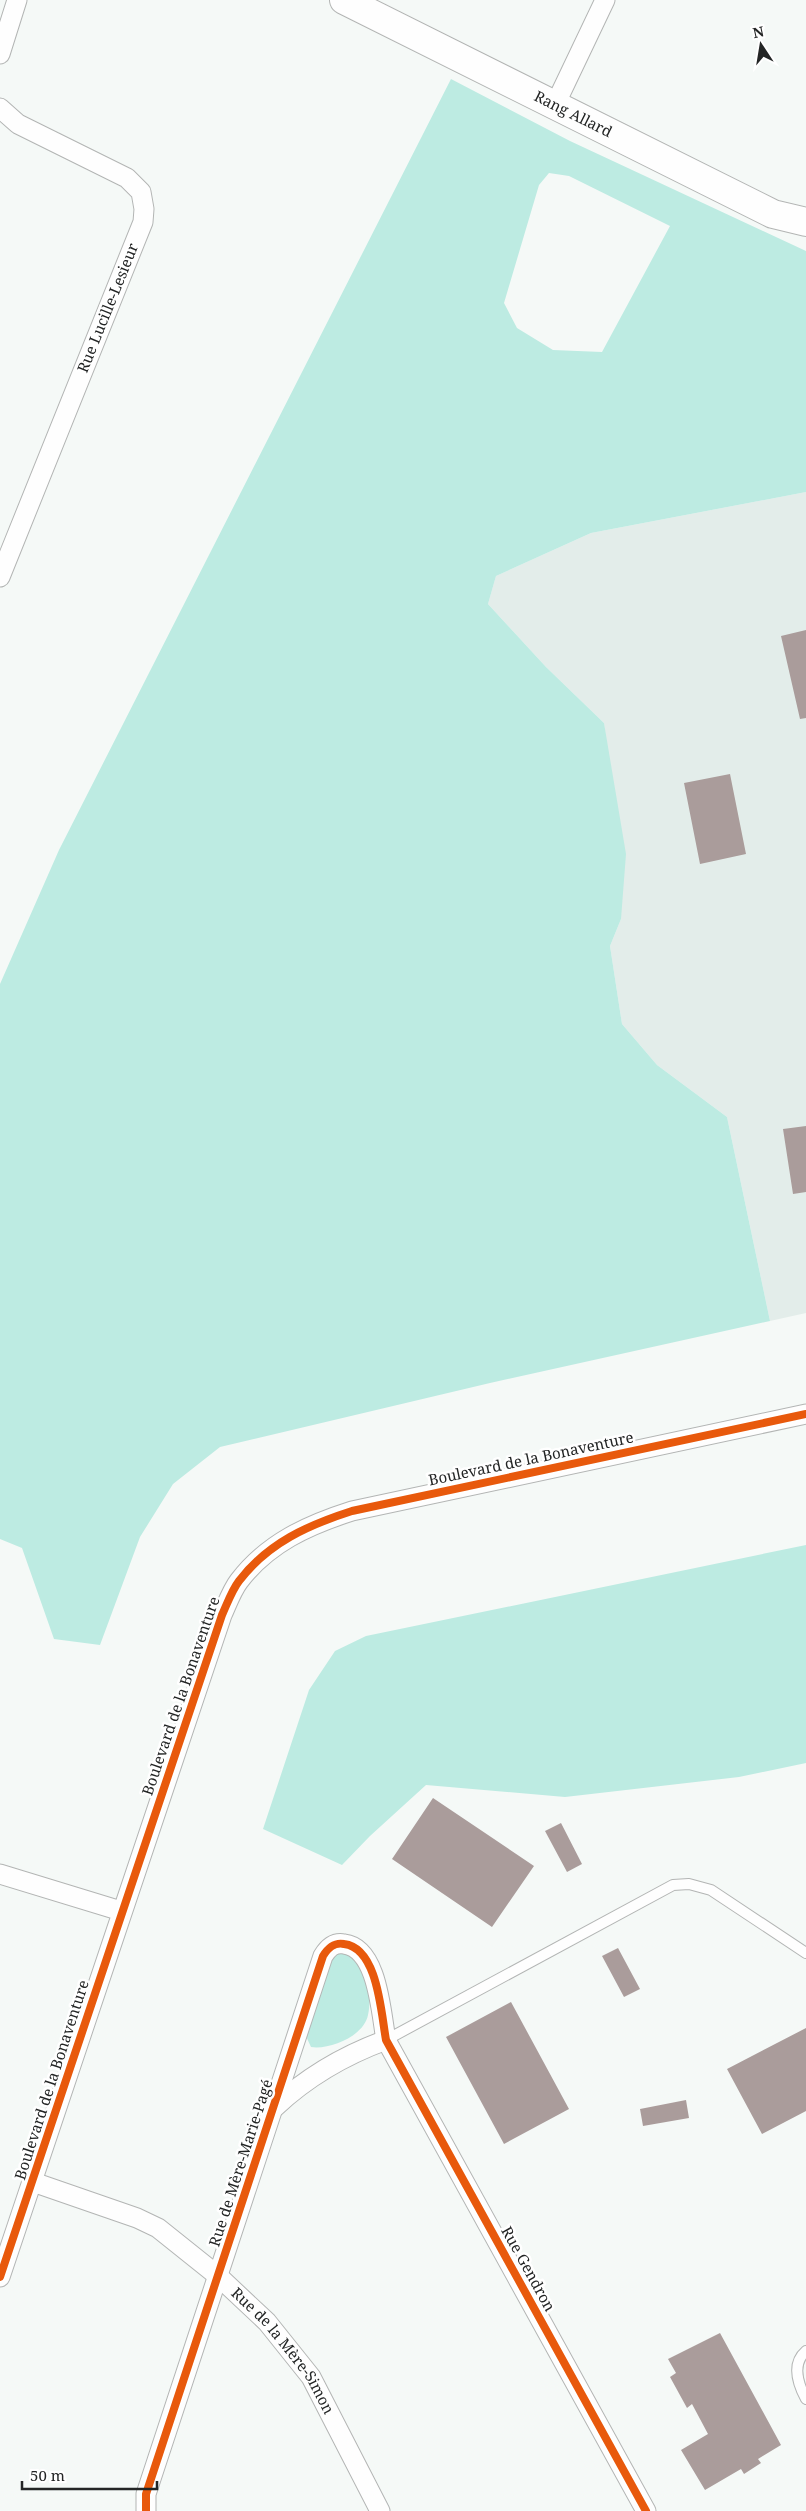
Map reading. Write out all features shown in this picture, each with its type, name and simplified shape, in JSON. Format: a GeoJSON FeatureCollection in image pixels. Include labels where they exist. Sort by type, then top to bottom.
{"type":"FeatureCollection","features":[{"type":"Feature","properties":{"kind":"street"},"geometry":{"type":"LineString","coordinates":[[0,54],[17,0]]}},
{"type":"Feature","properties":{"kind":"street","name":"Rang Allard"},"geometry":{"type":"LineString","coordinates":[[344,0],[375,7],[554,107],[773,214],[806,222]]}},
{"type":"Feature","properties":{"kind":"street"},"geometry":{"type":"LineString","coordinates":[[554,107],[605,0]]}},
{"type":"Feature","properties":{"kind":"street","name":"Rue Lucille-Lesieur"},"geometry":{"type":"LineString","coordinates":[[0,108],[18,124],[127,178],[141,192],[144,209],[143,222],[0,577]]}},
{"type":"Feature","properties":{"kind":"street","name":"Boulevard de la Bonaventure"},"geometry":{"type":"LineString","coordinates":[[0,2277],[33,2182],[121,1911],[222,1615],[238,1582],[260,1559],[283,1540],[315,1523],[352,1511],[806,1414]]}},
{"type":"Feature","properties":{"kind":"street"},"geometry":{"type":"LineString","coordinates":[[0,1874],[121,1911]]}},
{"type":"Feature","properties":{"kind":"street","name":"Rue de Mère-Marie-Pagé"},"geometry":{"type":"LineString","coordinates":[[146,2511],[146,2494],[323,1956],[328,1949],[338,1943],[351,1945],[362,1952],[375,1982],[386,2040],[365,2048],[324,2070],[295,2088],[274,2108]]}},
{"type":"Feature","properties":{"kind":"street","name":"Rue Gendron"},"geometry":{"type":"LineString","coordinates":[[386,2040],[646,2511]]}},
{"type":"Feature","properties":{"kind":"street","name":"Rue de la Mère-Simon"},"geometry":{"type":"LineString","coordinates":[[33,2182],[137,2218],[158,2228],[218,2276],[267,2322],[311,2377],[380,2511]]}},
{"type":"Feature","properties":{"kind":"lane"},"geometry":{"type":"LineString","coordinates":[[386,2040],[673,1885],[689,1884],[711,1890],[806,1953]]}},
{"type":"Feature","properties":{"kind":"lane"},"geometry":{"type":"LineString","coordinates":[[806,2351],[797,2365],[797,2378],[806,2399]]}},
{"type":"Feature","properties":{"kind":"shaded area"},"geometry":{"type":"Polygon","coordinates":[[[806,492],[806,1313],[770,1321],[727,1117],[657,1065],[622,1024],[610,946],[621,919],[604,723],[546,667],[488,604],[496,576],[591,533],[806,492]]]}},
{"type":"Feature","properties":{"kind":"green space"},"geometry":{"type":"Polygon","coordinates":[[[451,79],[570,141],[806,251],[806,492],[591,533],[496,576],[488,604],[546,667],[604,723],[626,854],[621,919],[610,946],[622,1024],[657,1065],[727,1117],[770,1321],[490,1383],[220,1447],[173,1484],[140,1537],[100,1645],[54,1639],[22,1548],[0,1539],[0,984],[59,850],[451,79]],[[549,173],[539,185],[504,303],[517,328],[553,350],[602,352],[670,226],[569,176],[549,173]]]}},
{"type":"Feature","properties":{"kind":"green space"},"geometry":{"type":"Polygon","coordinates":[[[806,1545],[806,1763],[739,1777],[565,1797],[426,1785],[370,1836],[342,1865],[263,1829],[309,1690],[335,1651],[366,1636],[806,1545]]]}},
{"type":"Feature","properties":{"kind":"green space"},"geometry":{"type":"Polygon","coordinates":[[[343,1951],[351,1955],[357,1962],[366,1978],[369,1997],[368,2015],[360,2029],[345,2040],[327,2046],[311,2047],[304,2032],[317,1985],[328,1963],[335,1955],[343,1951]]]}},
{"type":"Feature","properties":{"kind":"building"},"geometry":{"type":"Polygon","coordinates":[[[806,630],[806,718],[800,719],[781,636],[806,630]]]}},
{"type":"Feature","properties":{"kind":"building"},"geometry":{"type":"Polygon","coordinates":[[[730,774],[746,854],[700,864],[684,783],[730,774]]]}},
{"type":"Feature","properties":{"kind":"building"},"geometry":{"type":"Polygon","coordinates":[[[806,1126],[806,1192],[793,1194],[783,1129],[806,1126]]]}},
{"type":"Feature","properties":{"kind":"building"},"geometry":{"type":"Polygon","coordinates":[[[433,1798],[534,1866],[492,1927],[392,1859],[433,1798]]]}},
{"type":"Feature","properties":{"kind":"building"},"geometry":{"type":"Polygon","coordinates":[[[561,1823],[582,1864],[567,1872],[545,1831],[561,1823]]]}},
{"type":"Feature","properties":{"kind":"building"},"geometry":{"type":"Polygon","coordinates":[[[618,1948],[640,1989],[624,1997],[602,1956],[618,1948]]]}},
{"type":"Feature","properties":{"kind":"building"},"geometry":{"type":"Polygon","coordinates":[[[511,2002],[569,2109],[504,2144],[446,2037],[511,2002]]]}},
{"type":"Feature","properties":{"kind":"building"},"geometry":{"type":"Polygon","coordinates":[[[806,2028],[806,2111],[762,2134],[727,2069],[806,2028]]]}},
{"type":"Feature","properties":{"kind":"building"},"geometry":{"type":"Polygon","coordinates":[[[686,2100],[689,2118],[643,2126],[640,2109],[686,2100]]]}},
{"type":"Feature","properties":{"kind":"building"},"geometry":{"type":"Polygon","coordinates":[[[720,2333],[781,2445],[758,2459],[761,2463],[744,2474],[741,2469],[705,2490],[681,2450],[708,2434],[692,2404],[687,2408],[670,2377],[676,2373],[668,2359],[720,2333]]]}},
{"type":"Feature","properties":{"kind":"cycle path"},"geometry":{"type":"LineString","coordinates":[[0,2277],[222,1615],[236,1585],[250,1568],[263,1556],[290,1537],[320,1522],[352,1511],[806,1414]]}},
{"type":"Feature","properties":{"kind":"cycle path"},"geometry":{"type":"LineString","coordinates":[[146,2511],[146,2494],[323,1956],[327,1950],[337,1944],[344,1944],[355,1948],[364,1957],[371,1969],[376,1983],[386,2040],[646,2511]]}}]}
